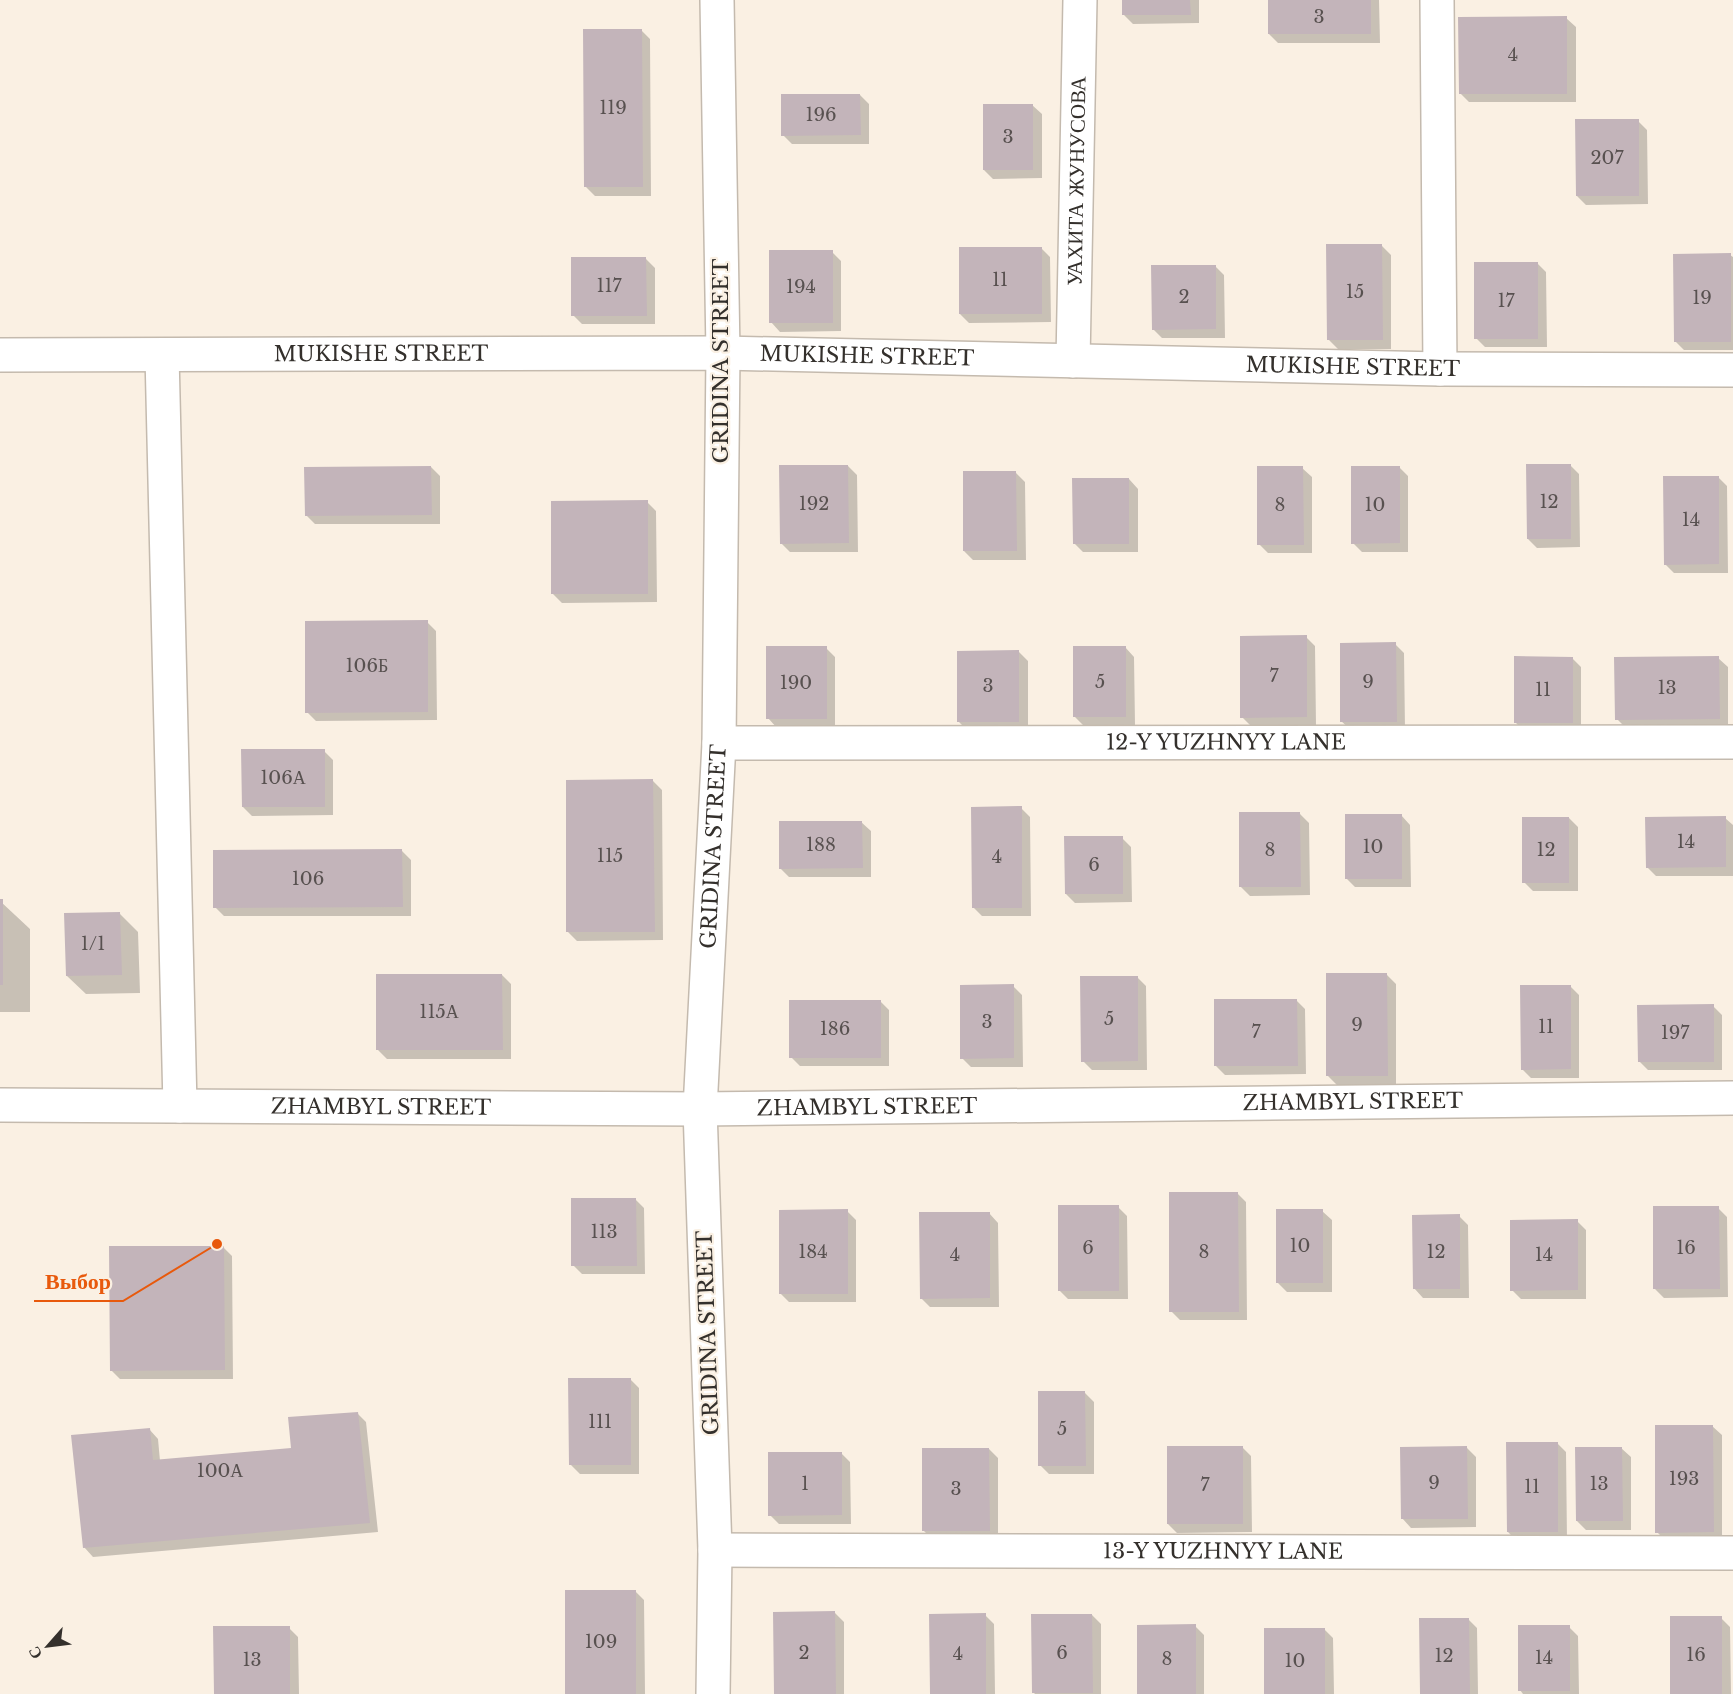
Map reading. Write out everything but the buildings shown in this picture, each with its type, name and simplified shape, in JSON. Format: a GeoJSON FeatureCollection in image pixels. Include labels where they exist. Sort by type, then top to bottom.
{"type":"FeatureCollection","features":[{"type":"Feature","properties":{"kind":"street","name":"GRIDINA STREET"},"geometry":{"type":"LineString","coordinates":[[713,1694],[715,1550],[700,1109],[719,743],[723,353],[717,0]]}},
{"type":"Feature","properties":{"kind":"street","name":"УАХИТА ЖУНУСОВА"},"geometry":{"type":"LineString","coordinates":[[1073,361],[1080,0]]}},
{"type":"Feature","properties":{"kind":"street"},"geometry":{"type":"LineString","coordinates":[[1437,0],[1440,369]]}},
{"type":"Feature","properties":{"kind":"street","name":"MUKISHE STREET"},"geometry":{"type":"LineString","coordinates":[[0,356],[723,353],[1440,369],[1733,370]]}},
{"type":"Feature","properties":{"kind":"street"},"geometry":{"type":"LineString","coordinates":[[162,355],[180,1106]]}},
{"type":"Feature","properties":{"kind":"street","name":"12-Y YUZHNYY LANE"},"geometry":{"type":"LineString","coordinates":[[719,743],[1733,742]]}},
{"type":"Feature","properties":{"kind":"street","name":"ZHAMBYL STREET"},"geometry":{"type":"LineString","coordinates":[[0,1106],[700,1109],[1733,1098]]}},
{"type":"Feature","properties":{"kind":"street","name":"13-Y YUZHNYY LANE"},"geometry":{"type":"LineString","coordinates":[[715,1550],[1733,1553]]}},
{"type":"Feature","properties":{"kind":"place","name":"Выбор"},"geometry":{"type":"Point","coordinates":[217,1244]}}]}
